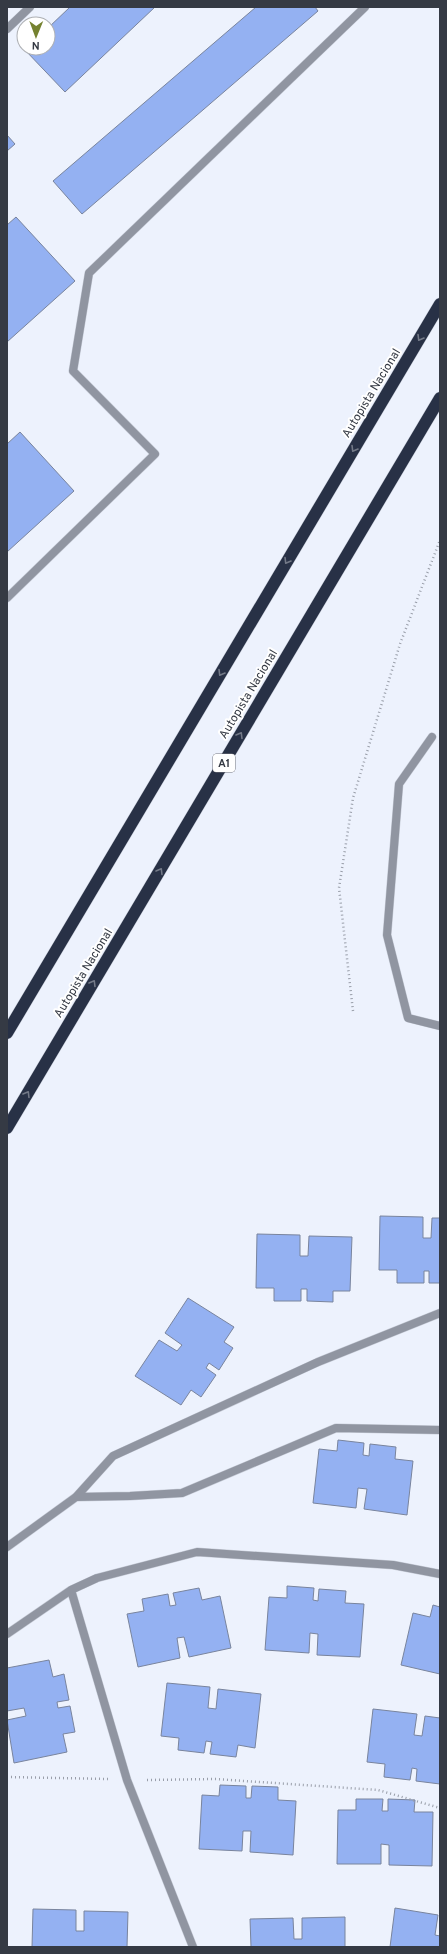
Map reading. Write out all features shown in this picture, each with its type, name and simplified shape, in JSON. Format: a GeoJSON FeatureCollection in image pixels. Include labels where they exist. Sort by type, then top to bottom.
{"type":"FeatureCollection","features":[{"type":"Feature","properties":{"kind":"highway","name":"Autopista Nacional"},"geometry":{"type":"LineString","coordinates":[[7,1033],[440,304]]}},
{"type":"Feature","properties":{"kind":"highway","name":"Autopista Nacional"},"geometry":{"type":"LineString","coordinates":[[7,1128],[440,398]]}},
{"type":"Feature","properties":{"kind":"street"},"geometry":{"type":"LineString","coordinates":[[7,29],[30,7]]}},
{"type":"Feature","properties":{"kind":"street"},"geometry":{"type":"LineString","coordinates":[[7,598],[155,454],[73,371],[89,273],[365,7]]}},
{"type":"Feature","properties":{"kind":"street"},"geometry":{"type":"LineString","coordinates":[[432,736],[399,784],[386,935],[408,1018],[440,1026]]}},
{"type":"Feature","properties":{"kind":"street"},"geometry":{"type":"LineString","coordinates":[[7,1547],[76,1497],[113,1456],[318,1362],[440,1313]]}},
{"type":"Feature","properties":{"kind":"street"},"geometry":{"type":"LineString","coordinates":[[76,1497],[182,1493],[336,1428],[440,1430]]}},
{"type":"Feature","properties":{"kind":"street"},"geometry":{"type":"LineString","coordinates":[[7,1634],[71,1590],[97,1578],[197,1552],[393,1565],[440,1574]]}},
{"type":"Feature","properties":{"kind":"street"},"geometry":{"type":"LineString","coordinates":[[71,1590],[126,1780],[193,1947]]}},
{"type":"Feature","properties":{"kind":"path"},"geometry":{"type":"LineString","coordinates":[[353,1011],[339,888],[353,798],[400,644],[440,540]]}},
{"type":"Feature","properties":{"kind":"path"},"geometry":{"type":"LineString","coordinates":[[7,1777],[126,1780],[215,1780],[378,1790],[440,1808]]}},
{"type":"Feature","properties":{"kind":"building"},"geometry":{"type":"Polygon","coordinates":[[[70,7],[155,7],[65,92],[31,56],[56,56],[56,20],[70,7]]]}},
{"type":"Feature","properties":{"kind":"building"},"geometry":{"type":"Polygon","coordinates":[[[256,7],[315,7],[318,11],[82,214],[53,181],[256,7]]]}},
{"type":"Feature","properties":{"kind":"building"},"geometry":{"type":"Polygon","coordinates":[[[7,135],[15,144],[7,151],[7,135]]]}},
{"type":"Feature","properties":{"kind":"building"},"geometry":{"type":"Polygon","coordinates":[[[16,217],[75,281],[7,342],[7,225],[16,217]]]}},
{"type":"Feature","properties":{"kind":"building"},"geometry":{"type":"Polygon","coordinates":[[[20,432],[74,491],[7,552],[7,444],[20,432]]]}},
{"type":"Feature","properties":{"kind":"building"},"geometry":{"type":"Polygon","coordinates":[[[380,1216],[423,1217],[423,1238],[431,1238],[432,1218],[440,1218],[440,1283],[429,1283],[429,1271],[424,1271],[424,1283],[397,1283],[397,1270],[379,1270],[380,1216]]]}},
{"type":"Feature","properties":{"kind":"building"},"geometry":{"type":"Polygon","coordinates":[[[257,1234],[300,1235],[300,1256],[308,1256],[309,1236],[352,1237],[350,1291],[333,1291],[333,1302],[307,1301],[307,1289],[301,1289],[301,1301],[274,1301],[274,1288],[256,1288],[257,1234]]]}},
{"type":"Feature","properties":{"kind":"building"},"geometry":{"type":"Polygon","coordinates":[[[188,1298],[234,1327],[224,1342],[233,1348],[219,1370],[209,1363],[206,1368],[216,1375],[201,1397],[191,1390],[181,1405],[135,1376],[159,1340],[177,1351],[182,1345],[165,1333],[188,1298]]]}},
{"type":"Feature","properties":{"kind":"building"},"geometry":{"type":"Polygon","coordinates":[[[338,1440],[364,1443],[363,1455],[369,1456],[370,1444],[396,1447],[395,1459],[413,1461],[407,1515],[364,1509],[367,1489],[358,1488],[356,1508],[313,1503],[319,1449],[337,1451],[338,1440]]]}},
{"type":"Feature","properties":{"kind":"building"},"geometry":{"type":"Polygon","coordinates":[[[287,1586],[314,1588],[313,1600],[318,1601],[319,1589],[346,1591],[345,1603],[364,1604],[360,1657],[317,1655],[318,1634],[310,1633],[309,1653],[265,1650],[269,1597],[287,1598],[287,1586]]]}},
{"type":"Feature","properties":{"kind":"building"},"geometry":{"type":"Polygon","coordinates":[[[199,1588],[202,1600],[220,1596],[231,1648],[189,1657],[184,1637],[177,1638],[180,1658],[138,1667],[127,1614],[144,1611],[142,1599],[168,1594],[170,1606],[176,1605],[173,1593],[199,1588]]]}},
{"type":"Feature","properties":{"kind":"building"},"geometry":{"type":"Polygon","coordinates":[[[433,1605],[440,1607],[440,1674],[401,1665],[413,1613],[430,1617],[433,1605]]]}},
{"type":"Feature","properties":{"kind":"building"},"geometry":{"type":"Polygon","coordinates":[[[49,1660],[53,1677],[64,1674],[69,1700],[57,1702],[58,1708],[70,1706],[75,1732],[63,1734],[67,1752],[14,1763],[7,1720],[26,1716],[24,1708],[7,1711],[7,1668],[49,1660]]]}},
{"type":"Feature","properties":{"kind":"building"},"geometry":{"type":"Polygon","coordinates":[[[167,1683],[210,1687],[208,1708],[216,1709],[218,1689],[261,1694],[255,1748],[238,1745],[236,1757],[210,1754],[212,1742],[206,1741],[204,1753],[178,1750],[179,1738],[161,1736],[167,1683]]]}},
{"type":"Feature","properties":{"kind":"building"},"geometry":{"type":"Polygon","coordinates":[[[373,1709],[417,1714],[414,1735],[422,1736],[425,1716],[440,1718],[440,1784],[416,1781],[417,1769],[412,1768],[410,1780],[384,1777],[385,1764],[367,1762],[373,1709]]]}},
{"type":"Feature","properties":{"kind":"building"},"geometry":{"type":"Polygon","coordinates":[[[220,1785],[246,1786],[246,1798],[251,1798],[252,1786],[278,1787],[278,1800],[296,1801],[293,1855],[250,1852],[251,1831],[243,1831],[242,1851],[199,1849],[202,1795],[219,1796],[220,1785]]]}},
{"type":"Feature","properties":{"kind":"building"},"geometry":{"type":"Polygon","coordinates":[[[356,1799],[383,1799],[382,1811],[388,1811],[388,1799],[415,1800],[414,1812],[433,1812],[432,1866],[389,1865],[389,1845],[381,1844],[381,1864],[337,1864],[338,1810],[356,1810],[356,1799]]]}},
{"type":"Feature","properties":{"kind":"building"},"geometry":{"type":"Polygon","coordinates":[[[395,1908],[438,1915],[435,1935],[440,1936],[440,1947],[390,1947],[395,1908]]]}},
{"type":"Feature","properties":{"kind":"building"},"geometry":{"type":"Polygon","coordinates":[[[33,1909],[76,1910],[76,1931],[84,1931],[84,1911],[128,1912],[127,1947],[32,1947],[33,1909]]]}},
{"type":"Feature","properties":{"kind":"building"},"geometry":{"type":"Polygon","coordinates":[[[345,1917],[345,1947],[251,1947],[250,1919],[293,1918],[294,1939],[302,1939],[302,1918],[345,1917]]]}}]}
